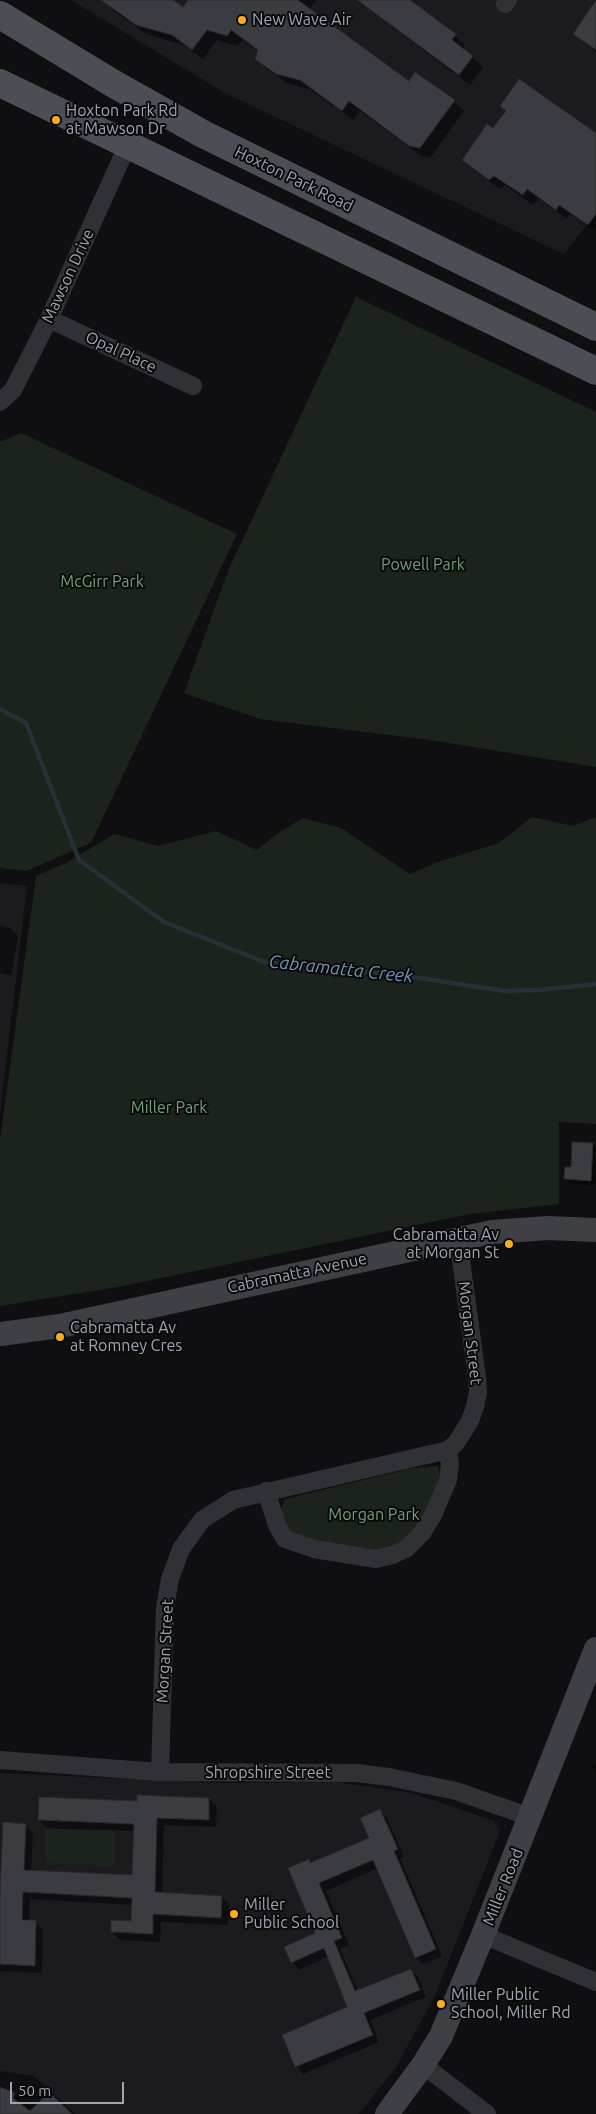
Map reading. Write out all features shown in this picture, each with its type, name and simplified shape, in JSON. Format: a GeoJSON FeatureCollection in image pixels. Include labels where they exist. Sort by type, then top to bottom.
{"type":"FeatureCollection","features":[{"type":"Feature","properties":{"kind":"main road","name":"Hoxton Park Road"},"geometry":{"type":"LineString","coordinates":[[0,15],[114,84],[203,134],[596,327]]}},
{"type":"Feature","properties":{"kind":"main road"},"geometry":{"type":"LineString","coordinates":[[0,83],[596,371]]}},
{"type":"Feature","properties":{"kind":"street","name":"Mawson Drive"},"geometry":{"type":"LineString","coordinates":[[0,402],[13,390],[49,319],[128,144]]}},
{"type":"Feature","properties":{"kind":"street","name":"Opal Place"},"geometry":{"type":"LineString","coordinates":[[49,319],[193,386]]}},
{"type":"Feature","properties":{"kind":"street","name":"Cabramatta Avenue"},"geometry":{"type":"LineString","coordinates":[[0,1334],[60,1326],[492,1232],[548,1228],[596,1230]]}},
{"type":"Feature","properties":{"kind":"street","name":"Morgan Street"},"geometry":{"type":"LineString","coordinates":[[160,1772],[165,1608],[170,1579],[181,1549],[202,1520],[233,1500],[266,1491],[422,1458],[448,1450],[456,1443],[470,1421],[478,1392],[458,1238]]}},
{"type":"Feature","properties":{"kind":"street"},"geometry":{"type":"LineString","coordinates":[[266,1491],[277,1525],[285,1538],[314,1549],[376,1560],[407,1548],[422,1533],[433,1515],[448,1480],[450,1464],[448,1450]]}},
{"type":"Feature","properties":{"kind":"street","name":"Miller Road"},"geometry":{"type":"LineString","coordinates":[[387,2114],[424,2065],[441,2036],[530,1817],[589,1687],[596,1649]]}},
{"type":"Feature","properties":{"kind":"street","name":"Shropshire Street"},"geometry":{"type":"LineString","coordinates":[[0,1760],[160,1772],[365,1774],[388,1776],[456,1791],[530,1817]]}},
{"type":"Feature","properties":{"kind":"street"},"geometry":{"type":"LineString","coordinates":[[483,1935],[596,1982]]}},
{"type":"Feature","properties":{"kind":"street"},"geometry":{"type":"LineString","coordinates":[[424,2065],[487,2114]]}},
{"type":"Feature","properties":{"kind":"shaded area"},"geometry":{"type":"Polygon","coordinates":[[[71,0],[596,0],[596,213],[564,254],[225,93],[71,0]]]}},
{"type":"Feature","properties":{"kind":"shaded area"},"geometry":{"type":"Polygon","coordinates":[[[0,883],[27,886],[0,1114],[0,883]]]}},
{"type":"Feature","properties":{"kind":"shaded area","name":"Miller Public School"},"geometry":{"type":"Polygon","coordinates":[[[0,1773],[224,1783],[336,1782],[413,1793],[494,1821],[500,1831],[435,1996],[395,2069],[359,2114],[75,2114],[34,2076],[0,2071],[0,1773]]]}},
{"type":"Feature","properties":{"kind":"green space","name":"Powell Park"},"geometry":{"type":"Polygon","coordinates":[[[356,297],[596,412],[596,767],[430,740],[260,719],[184,693],[228,571],[356,297]]]}},
{"type":"Feature","properties":{"kind":"green space","name":"McGirr Park"},"geometry":{"type":"Polygon","coordinates":[[[21,433],[237,534],[91,843],[26,871],[0,868],[0,442],[21,433]]]}},
{"type":"Feature","properties":{"kind":"green space","name":"Miller Park"},"geometry":{"type":"Polygon","coordinates":[[[532,817],[573,826],[596,817],[596,1124],[559,1122],[559,1204],[470,1214],[118,1287],[0,1306],[0,1140],[36,876],[66,863],[114,834],[158,846],[216,831],[257,850],[278,833],[303,818],[341,828],[410,874],[435,863],[499,843],[532,817]]]}},
{"type":"Feature","properties":{"kind":"green space","name":"Morgan Park"},"geometry":{"type":"Polygon","coordinates":[[[438,1466],[440,1476],[433,1503],[416,1533],[384,1551],[368,1552],[294,1538],[280,1512],[285,1499],[413,1468],[438,1466]]]}},
{"type":"Feature","properties":{"kind":"green space"},"geometry":{"type":"Polygon","coordinates":[[[45,1829],[115,1831],[115,1866],[45,1863],[45,1829]]]}},
{"type":"Feature","properties":{"kind":"building"},"geometry":{"type":"Polygon","coordinates":[[[101,0],[173,0],[183,7],[188,0],[298,0],[409,81],[415,72],[455,100],[420,148],[409,146],[349,101],[342,111],[300,80],[276,74],[255,59],[258,50],[231,30],[227,36],[207,30],[192,50],[172,35],[136,25],[101,0]]]}},
{"type":"Feature","properties":{"kind":"building"},"geometry":{"type":"Polygon","coordinates":[[[357,0],[410,0],[456,34],[452,40],[473,56],[459,75],[357,0]]]}},
{"type":"Feature","properties":{"kind":"building"},"geometry":{"type":"Polygon","coordinates":[[[596,0],[596,50],[573,34],[596,0]]]}},
{"type":"Feature","properties":{"kind":"building"},"geometry":{"type":"Polygon","coordinates":[[[519,79],[596,133],[596,214],[588,225],[559,205],[556,210],[527,189],[523,195],[494,176],[489,180],[462,160],[487,124],[493,128],[506,111],[500,106],[519,79]]]}},
{"type":"Feature","properties":{"kind":"building"},"geometry":{"type":"Polygon","coordinates":[[[572,1142],[593,1143],[591,1181],[564,1179],[565,1167],[571,1167],[572,1142]]]}},
{"type":"Feature","properties":{"kind":"building"},"geometry":{"type":"Polygon","coordinates":[[[137,1795],[209,1798],[209,1820],[157,1818],[155,1892],[222,1896],[221,1918],[153,1914],[153,1934],[111,1932],[111,1920],[131,1921],[132,1898],[23,1892],[22,1920],[36,1920],[35,1966],[0,1964],[0,1891],[3,1822],[26,1824],[24,1870],[132,1875],[134,1824],[38,1820],[39,1797],[137,1801],[137,1795]]]}},
{"type":"Feature","properties":{"kind":"building"},"geometry":{"type":"Polygon","coordinates":[[[380,1809],[398,1849],[394,1851],[436,1949],[415,1958],[373,1860],[319,1883],[342,1938],[334,1941],[355,1991],[411,1969],[420,1990],[364,2013],[373,2035],[295,2067],[282,2035],[347,2007],[324,1948],[291,1963],[284,1947],[315,1933],[288,1868],[309,1859],[310,1863],[369,1838],[360,1818],[380,1809]]]}},
{"type":"Feature","properties":{"kind":"building"},"geometry":{"type":"Polygon","coordinates":[[[0,2087],[15,2093],[13,2098],[30,2111],[49,2092],[72,2114],[0,2114],[0,2087]]]}},
{"type":"Feature","properties":{"kind":"waterway","name":"Cabramatta Creek"},"geometry":{"type":"LineString","coordinates":[[0,709],[26,723],[79,860],[164,922],[264,962],[400,975],[505,991],[540,990],[596,984]]}},
{"type":"Feature","properties":{"kind":"place","name":"New Wave Air"},"geometry":{"type":"Point","coordinates":[242,20]}},
{"type":"Feature","properties":{"kind":"place","name":"Hoxton Park Rd at Mawson Dr"},"geometry":{"type":"Point","coordinates":[56,120]}},
{"type":"Feature","properties":{"kind":"place","name":"Cabramatta Av at Morgan St"},"geometry":{"type":"Point","coordinates":[509,1244]}},
{"type":"Feature","properties":{"kind":"place","name":"Cabramatta Av at Romney Cres"},"geometry":{"type":"Point","coordinates":[60,1337]}},
{"type":"Feature","properties":{"kind":"place","name":"Miller Public School"},"geometry":{"type":"Point","coordinates":[234,1914]}},
{"type":"Feature","properties":{"kind":"place","name":"Miller Public School, Miller Rd"},"geometry":{"type":"Point","coordinates":[441,2004]}}]}
